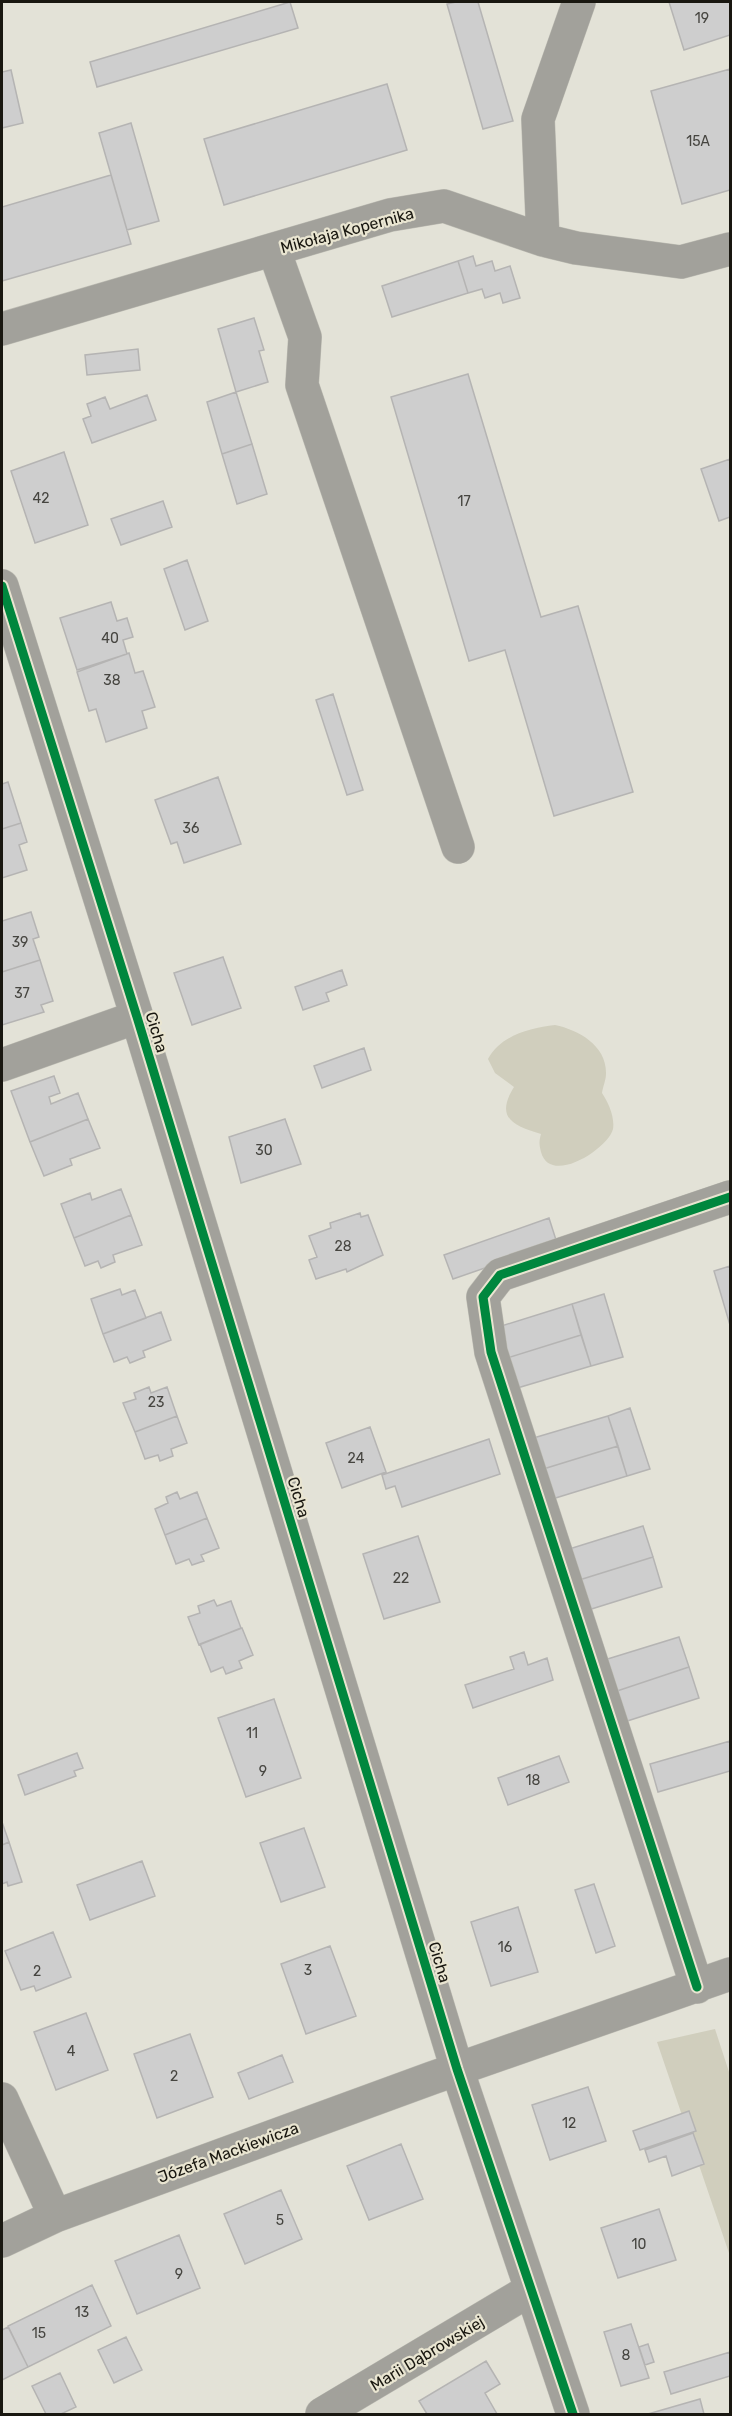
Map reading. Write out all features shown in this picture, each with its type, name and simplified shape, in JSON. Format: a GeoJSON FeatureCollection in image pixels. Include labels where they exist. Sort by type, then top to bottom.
{"type":"FeatureCollection","features":[{"type":"Feature","properties":{"kind":"street"},"geometry":{"type":"LineString","coordinates":[[543,240],[538,119],[579,2]]}},
{"type":"Feature","properties":{"kind":"street","name":"Mikołaja Kopernika"},"geometry":{"type":"LineString","coordinates":[[2,329],[390,216],[444,206],[543,240],[576,248],[681,262],[730,249]]}},
{"type":"Feature","properties":{"kind":"street"},"geometry":{"type":"LineString","coordinates":[[274,250],[305,337],[302,385],[458,847]]}},
{"type":"Feature","properties":{"kind":"street","name":"Cicha"},"geometry":{"type":"LineString","coordinates":[[2,586],[137,1017],[457,2069],[573,2415]]}},
{"type":"Feature","properties":{"kind":"street"},"geometry":{"type":"LineString","coordinates":[[2,1065],[137,1017]]}},
{"type":"Feature","properties":{"kind":"street"},"geometry":{"type":"LineString","coordinates":[[697,1986],[491,1352],[483,1297],[500,1275],[730,1197]]}},
{"type":"Feature","properties":{"kind":"street"},"geometry":{"type":"LineString","coordinates":[[457,2069],[730,1974]]}},
{"type":"Feature","properties":{"kind":"street","name":"Józefa Mackiewicza"},"geometry":{"type":"LineString","coordinates":[[2,2241],[55,2216],[457,2069]]}},
{"type":"Feature","properties":{"kind":"street"},"geometry":{"type":"LineString","coordinates":[[2,2099],[55,2216]]}},
{"type":"Feature","properties":{"kind":"street","name":"Marii Dąbrowskiej"},"geometry":{"type":"LineString","coordinates":[[322,2415],[530,2290]]}},
{"type":"Feature","properties":{"kind":"shaded area"},"geometry":{"type":"Polygon","coordinates":[[[555,1025],[582,1035],[602,1055],[606,1079],[602,1093],[610,1110],[613,1129],[601,1146],[590,1154],[578,1161],[555,1166],[546,1162],[541,1152],[541,1134],[523,1128],[510,1120],[506,1107],[514,1087],[495,1073],[488,1059],[508,1038],[536,1028],[555,1025]]]}},
{"type":"Feature","properties":{"kind":"shaded area"},"geometry":{"type":"Polygon","coordinates":[[[715,2029],[730,2075],[730,2256],[657,2042],[715,2029]]]}},
{"type":"Feature","properties":{"kind":"building"},"geometry":{"type":"Polygon","coordinates":[[[290,2],[298,28],[97,87],[90,62],[290,2]]]}},
{"type":"Feature","properties":{"kind":"building"},"geometry":{"type":"Polygon","coordinates":[[[478,2],[513,121],[483,129],[447,4],[478,2]]]}},
{"type":"Feature","properties":{"kind":"building"},"geometry":{"type":"Polygon","coordinates":[[[669,2],[730,2],[730,35],[684,50],[669,2]]]}},
{"type":"Feature","properties":{"kind":"building"},"geometry":{"type":"Polygon","coordinates":[[[730,69],[730,190],[682,204],[651,91],[730,69]]]}},
{"type":"Feature","properties":{"kind":"building"},"geometry":{"type":"Polygon","coordinates":[[[11,70],[23,123],[2,128],[2,72],[11,70]]]}},
{"type":"Feature","properties":{"kind":"building"},"geometry":{"type":"Polygon","coordinates":[[[387,84],[407,150],[224,205],[204,139],[387,84]]]}},
{"type":"Feature","properties":{"kind":"building"},"geometry":{"type":"Polygon","coordinates":[[[131,123],[159,221],[127,230],[99,133],[131,123]]]}},
{"type":"Feature","properties":{"kind":"building"},"geometry":{"type":"Polygon","coordinates":[[[111,175],[131,244],[2,281],[2,207],[111,175]]]}},
{"type":"Feature","properties":{"kind":"building"},"geometry":{"type":"Polygon","coordinates":[[[473,256],[476,266],[492,261],[495,271],[510,266],[520,298],[503,303],[500,293],[485,298],[482,289],[468,293],[458,261],[473,256]]]}},
{"type":"Feature","properties":{"kind":"building"},"geometry":{"type":"Polygon","coordinates":[[[458,261],[468,293],[392,317],[382,286],[458,261]]]}},
{"type":"Feature","properties":{"kind":"building"},"geometry":{"type":"Polygon","coordinates":[[[254,318],[264,350],[259,351],[268,382],[236,392],[218,329],[254,318]]]}},
{"type":"Feature","properties":{"kind":"building"},"geometry":{"type":"Polygon","coordinates":[[[138,349],[140,370],[87,375],[85,355],[138,349]]]}},
{"type":"Feature","properties":{"kind":"building"},"geometry":{"type":"Polygon","coordinates":[[[468,374],[541,617],[578,606],[633,792],[554,816],[505,650],[469,661],[391,397],[468,374]]]}},
{"type":"Feature","properties":{"kind":"building"},"geometry":{"type":"Polygon","coordinates":[[[236,392],[252,444],[222,454],[207,402],[236,392]]]}},
{"type":"Feature","properties":{"kind":"building"},"geometry":{"type":"Polygon","coordinates":[[[147,395],[156,420],[92,443],[83,419],[91,416],[87,404],[105,397],[110,409],[147,395]]]}},
{"type":"Feature","properties":{"kind":"building"},"geometry":{"type":"Polygon","coordinates":[[[252,444],[267,494],[237,504],[222,454],[252,444]]]}},
{"type":"Feature","properties":{"kind":"building"},"geometry":{"type":"Polygon","coordinates":[[[64,452],[88,525],[35,543],[11,471],[64,452]]]}},
{"type":"Feature","properties":{"kind":"building"},"geometry":{"type":"Polygon","coordinates":[[[730,459],[730,517],[719,521],[701,469],[730,459]]]}},
{"type":"Feature","properties":{"kind":"building"},"geometry":{"type":"Polygon","coordinates":[[[163,501],[172,527],[121,545],[111,519],[163,501]]]}},
{"type":"Feature","properties":{"kind":"building"},"geometry":{"type":"Polygon","coordinates":[[[187,560],[208,621],[185,630],[164,569],[187,560]]]}},
{"type":"Feature","properties":{"kind":"building"},"geometry":{"type":"Polygon","coordinates":[[[111,602],[117,621],[127,618],[133,637],[123,640],[127,654],[77,670],[60,618],[111,602]]]}},
{"type":"Feature","properties":{"kind":"building"},"geometry":{"type":"Polygon","coordinates":[[[129,653],[135,673],[143,671],[155,707],[142,711],[147,728],[106,742],[96,709],[89,711],[77,672],[129,653]]]}},
{"type":"Feature","properties":{"kind":"building"},"geometry":{"type":"Polygon","coordinates":[[[333,694],[363,790],[347,795],[316,700],[333,694]]]}},
{"type":"Feature","properties":{"kind":"building"},"geometry":{"type":"Polygon","coordinates":[[[218,777],[241,844],[184,863],[177,842],[171,844],[155,800],[218,777]]]}},
{"type":"Feature","properties":{"kind":"building"},"geometry":{"type":"Polygon","coordinates":[[[8,782],[21,823],[2,829],[2,784],[8,782]]]}},
{"type":"Feature","properties":{"kind":"building"},"geometry":{"type":"Polygon","coordinates":[[[21,823],[27,842],[19,845],[27,870],[2,878],[2,829],[21,823]]]}},
{"type":"Feature","properties":{"kind":"building"},"geometry":{"type":"Polygon","coordinates":[[[31,912],[39,937],[33,939],[40,960],[2,972],[2,921],[31,912]]]}},
{"type":"Feature","properties":{"kind":"building"},"geometry":{"type":"Polygon","coordinates":[[[223,957],[241,1008],[192,1025],[174,973],[223,957]]]}},
{"type":"Feature","properties":{"kind":"building"},"geometry":{"type":"Polygon","coordinates":[[[40,960],[53,1001],[41,1005],[44,1012],[2,1025],[2,972],[40,960]]]}},
{"type":"Feature","properties":{"kind":"building"},"geometry":{"type":"Polygon","coordinates":[[[342,970],[347,985],[326,993],[329,1001],[303,1010],[295,987],[342,970]]]}},
{"type":"Feature","properties":{"kind":"building"},"geometry":{"type":"Polygon","coordinates":[[[364,1048],[371,1070],[322,1088],[314,1066],[364,1048]]]}},
{"type":"Feature","properties":{"kind":"building"},"geometry":{"type":"Polygon","coordinates":[[[54,1076],[60,1093],[49,1097],[51,1104],[78,1093],[88,1119],[30,1142],[11,1091],[54,1076]]]}},
{"type":"Feature","properties":{"kind":"building"},"geometry":{"type":"Polygon","coordinates":[[[88,1119],[100,1148],[70,1159],[72,1165],[44,1176],[30,1142],[88,1119]]]}},
{"type":"Feature","properties":{"kind":"building"},"geometry":{"type":"Polygon","coordinates":[[[285,1119],[301,1164],[241,1183],[229,1137],[285,1119]]]}},
{"type":"Feature","properties":{"kind":"building"},"geometry":{"type":"Polygon","coordinates":[[[121,1189],[131,1215],[74,1238],[61,1204],[90,1193],[92,1200],[121,1189]]]}},
{"type":"Feature","properties":{"kind":"building"},"geometry":{"type":"Polygon","coordinates":[[[360,1213],[361,1217],[368,1215],[383,1255],[347,1272],[346,1269],[316,1279],[309,1260],[317,1257],[309,1236],[331,1228],[330,1223],[360,1213]]]}},
{"type":"Feature","properties":{"kind":"building"},"geometry":{"type":"Polygon","coordinates":[[[131,1215],[142,1245],[113,1255],[115,1262],[101,1268],[98,1261],[85,1266],[74,1238],[131,1215]]]}},
{"type":"Feature","properties":{"kind":"building"},"geometry":{"type":"Polygon","coordinates":[[[549,1218],[557,1243],[453,1279],[444,1255],[549,1218]]]}},
{"type":"Feature","properties":{"kind":"building"},"geometry":{"type":"Polygon","coordinates":[[[730,1266],[730,1325],[714,1271],[730,1266]]]}},
{"type":"Feature","properties":{"kind":"building"},"geometry":{"type":"Polygon","coordinates":[[[120,1289],[122,1295],[135,1290],[146,1318],[103,1334],[91,1299],[120,1289]]]}},
{"type":"Feature","properties":{"kind":"building"},"geometry":{"type":"Polygon","coordinates":[[[604,1294],[623,1357],[591,1366],[572,1304],[604,1294]]]}},
{"type":"Feature","properties":{"kind":"building"},"geometry":{"type":"Polygon","coordinates":[[[572,1304],[581,1335],[504,1359],[495,1328],[572,1304]]]}},
{"type":"Feature","properties":{"kind":"building"},"geometry":{"type":"Polygon","coordinates":[[[161,1312],[171,1340],[143,1351],[145,1357],[130,1363],[127,1357],[114,1362],[103,1334],[161,1312]]]}},
{"type":"Feature","properties":{"kind":"building"},"geometry":{"type":"Polygon","coordinates":[[[581,1335],[591,1366],[514,1389],[504,1359],[581,1335]]]}},
{"type":"Feature","properties":{"kind":"building"},"geometry":{"type":"Polygon","coordinates":[[[149,1387],[151,1393],[167,1387],[177,1416],[135,1432],[123,1403],[136,1399],[134,1393],[149,1387]]]}},
{"type":"Feature","properties":{"kind":"building"},"geometry":{"type":"Polygon","coordinates":[[[630,1408],[650,1469],[627,1476],[608,1416],[630,1408]]]}},
{"type":"Feature","properties":{"kind":"building"},"geometry":{"type":"Polygon","coordinates":[[[177,1416],[187,1443],[171,1449],[173,1456],[160,1461],[158,1455],[145,1459],[135,1432],[177,1416]]]}},
{"type":"Feature","properties":{"kind":"building"},"geometry":{"type":"Polygon","coordinates":[[[608,1416],[618,1446],[540,1470],[530,1439],[608,1416]]]}},
{"type":"Feature","properties":{"kind":"building"},"geometry":{"type":"Polygon","coordinates":[[[370,1427],[386,1472],[342,1488],[326,1443],[370,1427]]]}},
{"type":"Feature","properties":{"kind":"building"},"geometry":{"type":"Polygon","coordinates":[[[489,1439],[500,1474],[402,1507],[395,1486],[386,1489],[382,1475],[489,1439]]]}},
{"type":"Feature","properties":{"kind":"building"},"geometry":{"type":"Polygon","coordinates":[[[618,1446],[627,1476],[549,1500],[540,1470],[618,1446]]]}},
{"type":"Feature","properties":{"kind":"building"},"geometry":{"type":"Polygon","coordinates":[[[177,1492],[180,1499],[197,1492],[207,1518],[165,1535],[155,1509],[168,1503],[166,1497],[177,1492]]]}},
{"type":"Feature","properties":{"kind":"building"},"geometry":{"type":"Polygon","coordinates":[[[207,1518],[219,1548],[201,1555],[204,1561],[192,1565],[189,1559],[176,1564],[165,1535],[207,1518]]]}},
{"type":"Feature","properties":{"kind":"building"},"geometry":{"type":"Polygon","coordinates":[[[643,1526],[653,1557],[576,1581],[566,1550],[643,1526]]]}},
{"type":"Feature","properties":{"kind":"building"},"geometry":{"type":"Polygon","coordinates":[[[418,1536],[440,1602],[384,1619],[363,1554],[418,1536]]]}},
{"type":"Feature","properties":{"kind":"building"},"geometry":{"type":"Polygon","coordinates":[[[653,1557],[662,1587],[585,1611],[576,1581],[653,1557]]]}},
{"type":"Feature","properties":{"kind":"building"},"geometry":{"type":"Polygon","coordinates":[[[214,1600],[217,1606],[231,1601],[241,1628],[199,1645],[188,1617],[200,1613],[198,1606],[214,1600]]]}},
{"type":"Feature","properties":{"kind":"building"},"geometry":{"type":"Polygon","coordinates":[[[242,1628],[253,1655],[239,1661],[242,1668],[226,1674],[223,1667],[211,1672],[200,1644],[242,1628]]]}},
{"type":"Feature","properties":{"kind":"building"},"geometry":{"type":"Polygon","coordinates":[[[679,1637],[689,1667],[611,1693],[601,1661],[679,1637]]]}},
{"type":"Feature","properties":{"kind":"building"},"geometry":{"type":"Polygon","coordinates":[[[524,1652],[528,1665],[547,1658],[553,1680],[473,1708],[465,1685],[514,1669],[510,1657],[524,1652]]]}},
{"type":"Feature","properties":{"kind":"building"},"geometry":{"type":"Polygon","coordinates":[[[689,1667],[699,1698],[621,1723],[611,1693],[689,1667]]]}},
{"type":"Feature","properties":{"kind":"building"},"geometry":{"type":"Polygon","coordinates":[[[274,1699],[301,1778],[246,1797],[218,1718],[274,1699]]]}},
{"type":"Feature","properties":{"kind":"building"},"geometry":{"type":"Polygon","coordinates":[[[730,1741],[730,1771],[658,1792],[650,1764],[730,1741]]]}},
{"type":"Feature","properties":{"kind":"building"},"geometry":{"type":"Polygon","coordinates":[[[77,1753],[83,1768],[74,1771],[76,1776],[25,1795],[18,1775],[77,1753]]]}},
{"type":"Feature","properties":{"kind":"building"},"geometry":{"type":"Polygon","coordinates":[[[559,1756],[569,1782],[508,1805],[498,1778],[559,1756]]]}},
{"type":"Feature","properties":{"kind":"building"},"geometry":{"type":"Polygon","coordinates":[[[2,1822],[9,1842],[2,1845],[2,1822]]]}},
{"type":"Feature","properties":{"kind":"building"},"geometry":{"type":"Polygon","coordinates":[[[304,1828],[325,1887],[281,1902],[260,1843],[304,1828]]]}},
{"type":"Feature","properties":{"kind":"building"},"geometry":{"type":"Polygon","coordinates":[[[9,1842],[22,1882],[8,1886],[7,1882],[2,1884],[2,1845],[9,1842]]]}},
{"type":"Feature","properties":{"kind":"building"},"geometry":{"type":"Polygon","coordinates":[[[142,1861],[155,1896],[90,1920],[77,1885],[142,1861]]]}},
{"type":"Feature","properties":{"kind":"building"},"geometry":{"type":"Polygon","coordinates":[[[594,1884],[615,1946],[596,1953],[575,1890],[594,1884]]]}},
{"type":"Feature","properties":{"kind":"building"},"geometry":{"type":"Polygon","coordinates":[[[518,1907],[538,1972],[491,1986],[471,1922],[518,1907]]]}},
{"type":"Feature","properties":{"kind":"building"},"geometry":{"type":"Polygon","coordinates":[[[53,1932],[71,1977],[36,1991],[34,1986],[21,1990],[5,1951],[53,1932]]]}},
{"type":"Feature","properties":{"kind":"building"},"geometry":{"type":"Polygon","coordinates":[[[330,1946],[356,2016],[306,2034],[281,1964],[330,1946]]]}},
{"type":"Feature","properties":{"kind":"building"},"geometry":{"type":"Polygon","coordinates":[[[86,2013],[108,2070],[56,2090],[34,2032],[86,2013]]]}},
{"type":"Feature","properties":{"kind":"building"},"geometry":{"type":"Polygon","coordinates":[[[190,2034],[213,2097],[157,2118],[134,2054],[190,2034]]]}},
{"type":"Feature","properties":{"kind":"building"},"geometry":{"type":"Polygon","coordinates":[[[282,2055],[293,2082],[249,2099],[238,2073],[282,2055]]]}},
{"type":"Feature","properties":{"kind":"building"},"geometry":{"type":"Polygon","coordinates":[[[588,2087],[606,2141],[550,2160],[532,2105],[588,2087]]]}},
{"type":"Feature","properties":{"kind":"building"},"geometry":{"type":"Polygon","coordinates":[[[689,2111],[696,2131],[640,2150],[633,2131],[689,2111]]]}},
{"type":"Feature","properties":{"kind":"building"},"geometry":{"type":"Polygon","coordinates":[[[693,2133],[704,2164],[672,2176],[666,2156],[649,2162],[645,2150],[693,2133]]]}},
{"type":"Feature","properties":{"kind":"building"},"geometry":{"type":"Polygon","coordinates":[[[401,2144],[423,2199],[369,2220],[347,2166],[401,2144]]]}},
{"type":"Feature","properties":{"kind":"building"},"geometry":{"type":"Polygon","coordinates":[[[281,2190],[302,2239],[245,2264],[224,2214],[281,2190]]]}},
{"type":"Feature","properties":{"kind":"building"},"geometry":{"type":"Polygon","coordinates":[[[659,2209],[676,2260],[618,2278],[601,2228],[659,2209]]]}},
{"type":"Feature","properties":{"kind":"building"},"geometry":{"type":"Polygon","coordinates":[[[179,2235],[200,2288],[137,2314],[115,2261],[179,2235]]]}},
{"type":"Feature","properties":{"kind":"building"},"geometry":{"type":"Polygon","coordinates":[[[92,2285],[111,2326],[28,2367],[8,2326],[92,2285]]]}},
{"type":"Feature","properties":{"kind":"building"},"geometry":{"type":"Polygon","coordinates":[[[631,2324],[649,2378],[621,2386],[604,2332],[631,2324]]]}},
{"type":"Feature","properties":{"kind":"building"},"geometry":{"type":"Polygon","coordinates":[[[8,2327],[28,2367],[2,2380],[2,2330],[8,2327]]]}},
{"type":"Feature","properties":{"kind":"building"},"geometry":{"type":"Polygon","coordinates":[[[126,2337],[142,2370],[114,2383],[98,2350],[126,2337]]]}},
{"type":"Feature","properties":{"kind":"building"},"geometry":{"type":"Polygon","coordinates":[[[648,2344],[654,2362],[645,2365],[639,2347],[648,2344]]]}},
{"type":"Feature","properties":{"kind":"building"},"geometry":{"type":"Polygon","coordinates":[[[730,2352],[730,2376],[671,2394],[664,2372],[730,2352]]]}},
{"type":"Feature","properties":{"kind":"building"},"geometry":{"type":"Polygon","coordinates":[[[486,2361],[500,2384],[485,2393],[497,2414],[427,2414],[419,2401],[486,2361]]]}},
{"type":"Feature","properties":{"kind":"building"},"geometry":{"type":"Polygon","coordinates":[[[60,2373],[76,2407],[61,2414],[46,2414],[32,2386],[60,2373]]]}},
{"type":"Feature","properties":{"kind":"building"},"geometry":{"type":"Polygon","coordinates":[[[700,2399],[704,2414],[648,2414],[700,2399]]]}},
{"type":"Feature","properties":{"kind":"cycle path"},"geometry":{"type":"LineString","coordinates":[[2,586],[137,1017],[457,2069],[573,2414]]}},
{"type":"Feature","properties":{"kind":"cycle path"},"geometry":{"type":"LineString","coordinates":[[697,1987],[491,1352],[483,1297],[500,1275],[730,1197]]}}]}
